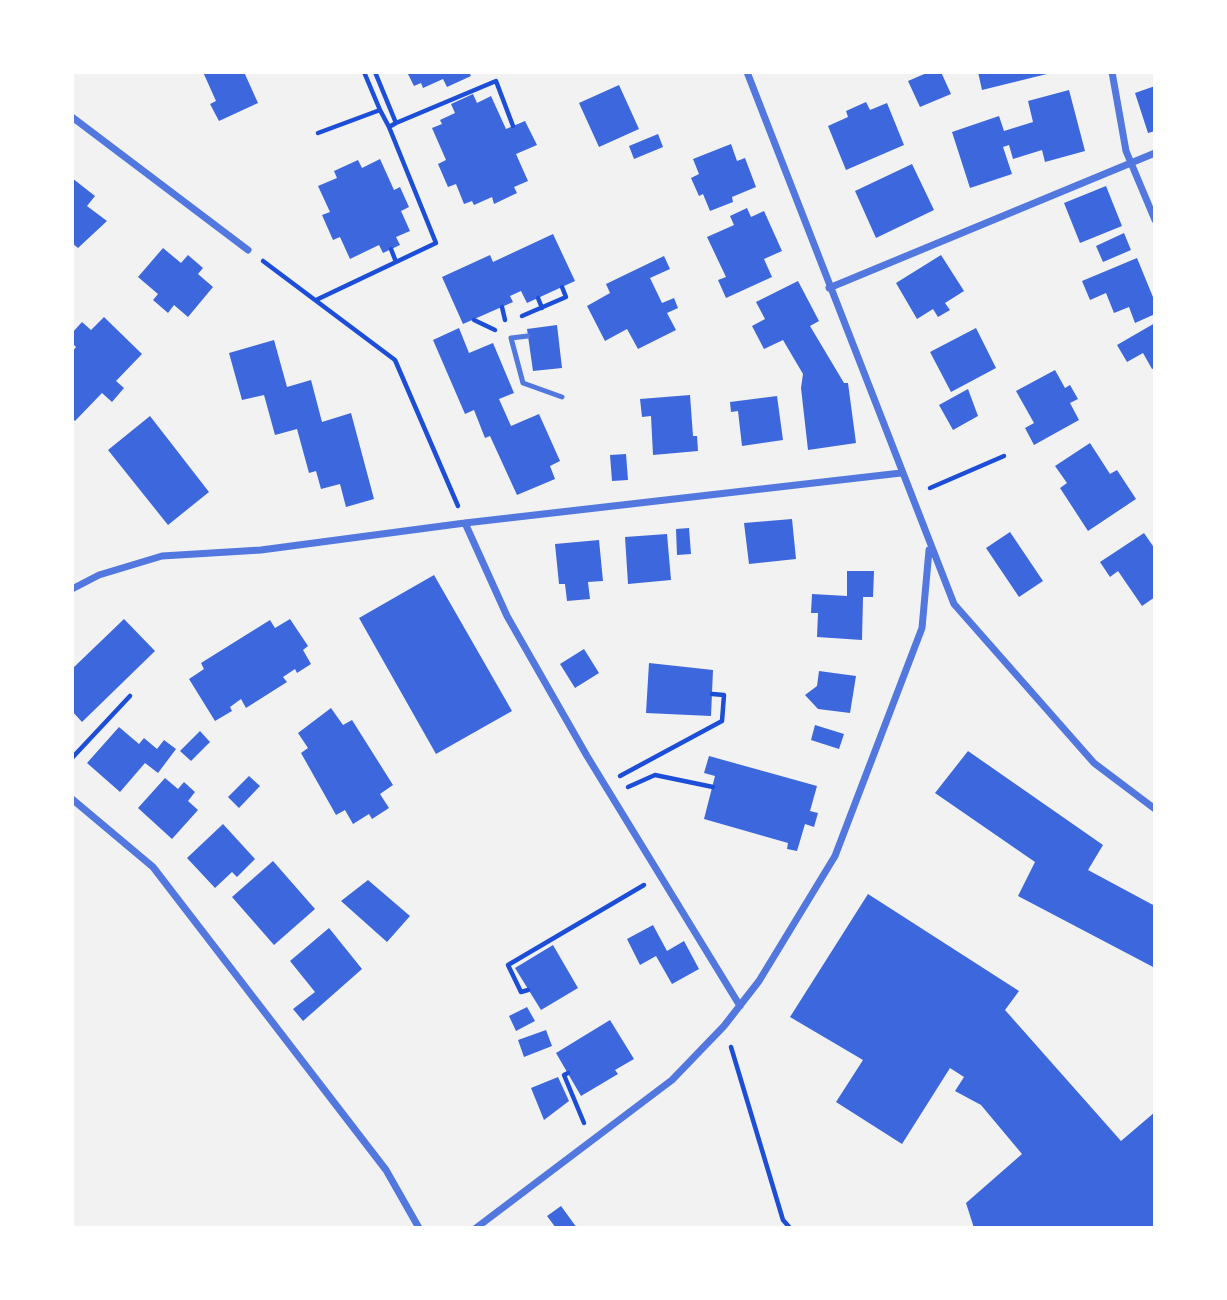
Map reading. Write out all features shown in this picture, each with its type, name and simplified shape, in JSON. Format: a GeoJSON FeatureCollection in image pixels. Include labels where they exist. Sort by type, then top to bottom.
{"type":"FeatureCollection","features":[{"type":"Feature","properties":{"kind":"street"},"geometry":{"type":"LineString","coordinates":[[747,72],[910,497],[954,604],[1094,763],[1155,809]]}},
{"type":"Feature","properties":{"kind":"street"},"geometry":{"type":"LineString","coordinates":[[1112,72],[1126,150],[1155,220]]}},
{"type":"Feature","properties":{"kind":"street"},"geometry":{"type":"LineString","coordinates":[[72,117],[248,250]]}},
{"type":"Feature","properties":{"kind":"street"},"geometry":{"type":"LineString","coordinates":[[829,288],[1155,153]]}},
{"type":"Feature","properties":{"kind":"street"},"geometry":{"type":"LineString","coordinates":[[72,589],[99,575],[162,556],[261,550],[465,523],[901,473]]}},
{"type":"Feature","properties":{"kind":"street"},"geometry":{"type":"LineString","coordinates":[[465,523],[507,616],[604,785],[740,1006]]}},
{"type":"Feature","properties":{"kind":"street"},"geometry":{"type":"LineString","coordinates":[[476,1228],[672,1080],[740,1006],[835,856],[922,628],[929,545]]}},
{"type":"Feature","properties":{"kind":"street"},"geometry":{"type":"LineString","coordinates":[[72,799],[153,867],[386,1170],[419,1228]]}},
{"type":"Feature","properties":{"kind":"lane"},"geometry":{"type":"LineString","coordinates":[[528,336],[511,338],[523,383],[562,397]]}},
{"type":"Feature","properties":{"kind":"path"},"geometry":{"type":"LineString","coordinates":[[316,300],[436,243],[364,72]]}},
{"type":"Feature","properties":{"kind":"path"},"geometry":{"type":"LineString","coordinates":[[375,72],[396,123]]}},
{"type":"Feature","properties":{"kind":"path"},"geometry":{"type":"LineString","coordinates":[[495,72],[513,126]]}},
{"type":"Feature","properties":{"kind":"path"},"geometry":{"type":"LineString","coordinates":[[389,127],[496,81]]}},
{"type":"Feature","properties":{"kind":"path"},"geometry":{"type":"LineString","coordinates":[[318,133],[380,110]]}},
{"type":"Feature","properties":{"kind":"path"},"geometry":{"type":"LineString","coordinates":[[391,249],[396,262]]}},
{"type":"Feature","properties":{"kind":"path"},"geometry":{"type":"LineString","coordinates":[[248,250],[395,360],[465,523]]}},
{"type":"Feature","properties":{"kind":"path"},"geometry":{"type":"LineString","coordinates":[[506,323],[566,297],[562,287]]}},
{"type":"Feature","properties":{"kind":"path"},"geometry":{"type":"LineString","coordinates":[[538,298],[542,308]]}},
{"type":"Feature","properties":{"kind":"path"},"geometry":{"type":"LineString","coordinates":[[502,307],[511,338]]}},
{"type":"Feature","properties":{"kind":"path"},"geometry":{"type":"LineString","coordinates":[[910,497],[1004,456]]}},
{"type":"Feature","properties":{"kind":"path"},"geometry":{"type":"LineString","coordinates":[[604,785],[722,721],[724,695],[712,694]]}},
{"type":"Feature","properties":{"kind":"path"},"geometry":{"type":"LineString","coordinates":[[72,758],[130,696]]}},
{"type":"Feature","properties":{"kind":"path"},"geometry":{"type":"LineString","coordinates":[[611,795],[654,775],[713,787]]}},
{"type":"Feature","properties":{"kind":"path"},"geometry":{"type":"LineString","coordinates":[[528,990],[521,992],[508,965],[660,876]]}},
{"type":"Feature","properties":{"kind":"path"},"geometry":{"type":"LineString","coordinates":[[724,1026],[783,1220],[790,1228]]}},
{"type":"Feature","properties":{"kind":"path"},"geometry":{"type":"LineString","coordinates":[[568,1073],[564,1075],[591,1140]]}},
{"type":"Feature","properties":{"kind":"building"},"geometry":{"type":"Polygon","coordinates":[[[203,72],[244,72],[258,103],[219,121],[210,104],[216,101],[203,72]]]}},
{"type":"Feature","properties":{"kind":"building"},"geometry":{"type":"Polygon","coordinates":[[[407,72],[469,72],[471,76],[447,87],[443,79],[423,88],[421,83],[414,86],[407,72]]]}},
{"type":"Feature","properties":{"kind":"building"},"geometry":{"type":"Polygon","coordinates":[[[929,72],[941,72],[951,94],[920,107],[908,81],[929,72]]]}},
{"type":"Feature","properties":{"kind":"building"},"geometry":{"type":"Polygon","coordinates":[[[978,72],[1051,72],[1051,73],[982,90],[978,72]]]}},
{"type":"Feature","properties":{"kind":"building"},"geometry":{"type":"Polygon","coordinates":[[[619,85],[639,129],[599,147],[579,103],[619,85]]]}},
{"type":"Feature","properties":{"kind":"building"},"geometry":{"type":"Polygon","coordinates":[[[1155,86],[1155,131],[1148,133],[1135,93],[1155,86]]]}},
{"type":"Feature","properties":{"kind":"building"},"geometry":{"type":"Polygon","coordinates":[[[1069,90],[1085,151],[1045,162],[1042,150],[1013,159],[1009,145],[1003,147],[1012,174],[970,188],[952,132],[999,116],[1004,131],[1033,122],[1028,101],[1069,90]]]}},
{"type":"Feature","properties":{"kind":"building"},"geometry":{"type":"Polygon","coordinates":[[[473,94],[477,103],[491,96],[506,129],[525,121],[537,145],[516,154],[528,181],[514,187],[517,193],[494,204],[492,197],[474,205],[472,201],[464,204],[456,184],[448,187],[438,164],[446,160],[432,128],[442,124],[440,120],[455,113],[451,104],[473,94]]]}},
{"type":"Feature","properties":{"kind":"building"},"geometry":{"type":"Polygon","coordinates":[[[866,102],[870,110],[887,103],[904,145],[846,170],[828,126],[848,117],[846,111],[866,102]]]}},
{"type":"Feature","properties":{"kind":"building"},"geometry":{"type":"Polygon","coordinates":[[[658,134],[663,147],[634,159],[629,146],[658,134]]]}},
{"type":"Feature","properties":{"kind":"building"},"geometry":{"type":"Polygon","coordinates":[[[731,144],[737,161],[745,158],[756,187],[732,197],[733,202],[710,211],[703,194],[699,196],[691,178],[699,174],[693,159],[731,144]]]}},
{"type":"Feature","properties":{"kind":"building"},"geometry":{"type":"Polygon","coordinates":[[[380,159],[394,190],[400,187],[409,207],[401,211],[410,231],[396,237],[400,245],[383,253],[379,245],[350,259],[340,237],[333,240],[322,215],[330,212],[318,186],[337,178],[334,171],[358,160],[362,168],[380,159]]]}},
{"type":"Feature","properties":{"kind":"building"},"geometry":{"type":"Polygon","coordinates":[[[912,164],[934,210],[876,238],[855,191],[912,164]]]}},
{"type":"Feature","properties":{"kind":"building"},"geometry":{"type":"Polygon","coordinates":[[[72,178],[95,196],[87,206],[107,221],[78,248],[72,243],[72,178]]]}},
{"type":"Feature","properties":{"kind":"building"},"geometry":{"type":"Polygon","coordinates":[[[1106,186],[1122,226],[1080,243],[1064,203],[1106,186]]]}},
{"type":"Feature","properties":{"kind":"building"},"geometry":{"type":"Polygon","coordinates":[[[747,208],[751,217],[764,211],[782,251],[764,259],[772,277],[726,298],[718,280],[726,277],[707,237],[734,225],[730,216],[747,208]]]}},
{"type":"Feature","properties":{"kind":"building"},"geometry":{"type":"Polygon","coordinates":[[[1124,233],[1131,250],[1103,262],[1096,246],[1124,233]]]}},
{"type":"Feature","properties":{"kind":"building"},"geometry":{"type":"Polygon","coordinates":[[[553,234],[575,281],[527,303],[521,291],[510,296],[513,302],[463,324],[442,277],[490,255],[493,262],[553,234]]]}},
{"type":"Feature","properties":{"kind":"building"},"geometry":{"type":"Polygon","coordinates":[[[163,248],[181,263],[188,255],[203,268],[198,274],[213,287],[188,317],[174,305],[168,313],[153,300],[158,294],[138,277],[163,248]]]}},
{"type":"Feature","properties":{"kind":"building"},"geometry":{"type":"Polygon","coordinates":[[[941,255],[964,291],[945,303],[950,310],[938,317],[933,309],[917,319],[896,283],[941,255]]]}},
{"type":"Feature","properties":{"kind":"building"},"geometry":{"type":"Polygon","coordinates":[[[664,256],[670,269],[650,278],[662,303],[674,298],[678,308],[667,313],[676,330],[638,349],[627,329],[605,341],[587,306],[610,293],[606,284],[664,256]]]}},
{"type":"Feature","properties":{"kind":"building"},"geometry":{"type":"Polygon","coordinates":[[[1137,258],[1155,302],[1155,314],[1135,323],[1129,307],[1114,313],[1106,293],[1090,300],[1082,281],[1137,258]]]}},
{"type":"Feature","properties":{"kind":"building"},"geometry":{"type":"Polygon","coordinates":[[[798,281],[819,321],[810,326],[844,383],[848,383],[856,443],[808,450],[801,388],[803,374],[783,340],[764,349],[752,326],[765,319],[756,302],[798,281]]]}},
{"type":"Feature","properties":{"kind":"building"},"geometry":{"type":"Polygon","coordinates":[[[104,317],[142,354],[116,381],[124,388],[112,402],[102,393],[75,421],[72,418],[72,352],[76,347],[72,343],[72,333],[82,322],[91,330],[104,317]]]}},
{"type":"Feature","properties":{"kind":"building"},"geometry":{"type":"Polygon","coordinates":[[[1155,323],[1155,368],[1152,369],[1143,353],[1127,362],[1117,345],[1155,323]]]}},
{"type":"Feature","properties":{"kind":"building"},"geometry":{"type":"Polygon","coordinates":[[[557,325],[562,368],[533,371],[527,329],[557,325]]]}},
{"type":"Feature","properties":{"kind":"building"},"geometry":{"type":"Polygon","coordinates":[[[459,328],[469,353],[493,343],[514,393],[499,399],[511,426],[539,414],[560,461],[550,466],[555,479],[517,495],[490,436],[485,438],[474,410],[465,414],[433,340],[459,328]]]}},
{"type":"Feature","properties":{"kind":"building"},"geometry":{"type":"Polygon","coordinates":[[[976,328],[996,368],[951,392],[930,352],[976,328]]]}},
{"type":"Feature","properties":{"kind":"building"},"geometry":{"type":"Polygon","coordinates":[[[274,340],[287,387],[311,380],[322,422],[351,413],[374,499],[346,507],[340,484],[321,489],[316,471],[309,473],[297,429],[275,435],[264,395],[242,400],[229,353],[274,340]]]}},
{"type":"Feature","properties":{"kind":"building"},"geometry":{"type":"Polygon","coordinates":[[[1055,370],[1065,388],[1070,385],[1078,399],[1070,403],[1079,420],[1034,445],[1025,428],[1034,423],[1016,391],[1055,370]]]}},
{"type":"Feature","properties":{"kind":"building"},"geometry":{"type":"Polygon","coordinates":[[[968,389],[978,416],[953,430],[939,405],[968,389]]]}},
{"type":"Feature","properties":{"kind":"building"},"geometry":{"type":"Polygon","coordinates":[[[690,395],[693,436],[697,436],[698,451],[653,455],[651,416],[642,417],[640,399],[690,395]]]}},
{"type":"Feature","properties":{"kind":"building"},"geometry":{"type":"Polygon","coordinates":[[[777,396],[783,440],[742,446],[738,411],[731,412],[730,402],[777,396]]]}},
{"type":"Feature","properties":{"kind":"building"},"geometry":{"type":"Polygon","coordinates":[[[150,416],[209,492],[168,525],[108,450],[150,416]]]}},
{"type":"Feature","properties":{"kind":"building"},"geometry":{"type":"Polygon","coordinates":[[[1090,443],[1110,474],[1117,470],[1136,499],[1088,531],[1060,488],[1067,483],[1055,466],[1090,443]]]}},
{"type":"Feature","properties":{"kind":"building"},"geometry":{"type":"Polygon","coordinates":[[[626,454],[628,480],[612,481],[610,455],[626,454]]]}},
{"type":"Feature","properties":{"kind":"building"},"geometry":{"type":"Polygon","coordinates":[[[792,519],[796,559],[749,564],[744,523],[792,519]]]}},
{"type":"Feature","properties":{"kind":"building"},"geometry":{"type":"Polygon","coordinates":[[[689,528],[691,554],[677,555],[676,529],[689,528]]]}},
{"type":"Feature","properties":{"kind":"building"},"geometry":{"type":"Polygon","coordinates":[[[1010,532],[1043,581],[1019,597],[986,548],[1010,532]]]}},
{"type":"Feature","properties":{"kind":"building"},"geometry":{"type":"Polygon","coordinates":[[[1144,533],[1155,549],[1155,597],[1142,606],[1118,571],[1110,577],[1100,562],[1144,533]]]}},
{"type":"Feature","properties":{"kind":"building"},"geometry":{"type":"Polygon","coordinates":[[[667,534],[671,580],[628,584],[625,537],[667,534]]]}},
{"type":"Feature","properties":{"kind":"building"},"geometry":{"type":"Polygon","coordinates":[[[599,540],[603,581],[588,582],[590,599],[567,601],[565,584],[559,584],[555,544],[599,540]]]}},
{"type":"Feature","properties":{"kind":"building"},"geometry":{"type":"Polygon","coordinates":[[[847,571],[874,571],[873,597],[863,597],[862,640],[817,637],[818,613],[811,613],[812,594],[847,596],[847,571]]]}},
{"type":"Feature","properties":{"kind":"building"},"geometry":{"type":"Polygon","coordinates":[[[434,575],[512,711],[436,754],[359,618],[434,575]]]}},
{"type":"Feature","properties":{"kind":"building"},"geometry":{"type":"Polygon","coordinates":[[[124,619],[155,651],[82,722],[72,711],[72,669],[124,619]]]}},
{"type":"Feature","properties":{"kind":"building"},"geometry":{"type":"Polygon","coordinates":[[[290,619],[308,646],[303,650],[311,664],[297,673],[295,669],[283,677],[287,682],[246,708],[241,699],[230,707],[232,711],[215,721],[189,679],[204,669],[201,663],[270,620],[275,628],[290,619]]]}},
{"type":"Feature","properties":{"kind":"building"},"geometry":{"type":"Polygon","coordinates":[[[584,649],[599,673],[575,688],[560,664],[584,649]]]}},
{"type":"Feature","properties":{"kind":"building"},"geometry":{"type":"Polygon","coordinates":[[[649,663],[713,670],[711,716],[646,713],[649,663]]]}},
{"type":"Feature","properties":{"kind":"building"},"geometry":{"type":"Polygon","coordinates":[[[819,671],[856,676],[850,713],[818,709],[805,695],[817,686],[819,671]]]}},
{"type":"Feature","properties":{"kind":"building"},"geometry":{"type":"Polygon","coordinates":[[[331,708],[343,725],[352,720],[393,785],[380,794],[389,808],[372,819],[369,814],[353,824],[345,810],[336,815],[301,753],[308,748],[298,733],[331,708]]]}},
{"type":"Feature","properties":{"kind":"building"},"geometry":{"type":"Polygon","coordinates":[[[815,725],[844,734],[839,749],[811,740],[815,725]]]}},
{"type":"Feature","properties":{"kind":"building"},"geometry":{"type":"Polygon","coordinates":[[[119,727],[139,744],[144,738],[157,749],[164,740],[176,749],[158,773],[145,763],[120,792],[87,763],[119,727]]]}},
{"type":"Feature","properties":{"kind":"building"},"geometry":{"type":"Polygon","coordinates":[[[200,731],[210,742],[191,761],[180,751],[200,731]]]}},
{"type":"Feature","properties":{"kind":"building"},"geometry":{"type":"Polygon","coordinates":[[[968,751],[1103,845],[1088,870],[1155,906],[1155,968],[1018,896],[1035,862],[935,793],[968,751]]]}},
{"type":"Feature","properties":{"kind":"building"},"geometry":{"type":"Polygon","coordinates":[[[709,756],[817,786],[810,811],[818,813],[814,827],[805,824],[797,851],[787,849],[788,843],[704,819],[715,776],[704,773],[709,756]]]}},
{"type":"Feature","properties":{"kind":"building"},"geometry":{"type":"Polygon","coordinates":[[[249,776],[260,786],[239,808],[228,797],[249,776]]]}},
{"type":"Feature","properties":{"kind":"building"},"geometry":{"type":"Polygon","coordinates":[[[165,778],[178,789],[184,782],[195,792],[188,801],[198,810],[172,839],[138,808],[165,778]]]}},
{"type":"Feature","properties":{"kind":"building"},"geometry":{"type":"Polygon","coordinates":[[[223,824],[255,859],[237,877],[232,872],[215,888],[187,858],[223,824]]]}},
{"type":"Feature","properties":{"kind":"building"},"geometry":{"type":"Polygon","coordinates":[[[273,861],[315,909],[274,945],[232,897],[273,861]]]}},
{"type":"Feature","properties":{"kind":"building"},"geometry":{"type":"Polygon","coordinates":[[[368,880],[410,916],[387,942],[341,901],[368,880]]]}},
{"type":"Feature","properties":{"kind":"building"},"geometry":{"type":"Polygon","coordinates":[[[868,894],[1019,991],[1005,1010],[1121,1141],[1155,1112],[1155,1228],[974,1228],[966,1203],[1022,1154],[981,1105],[955,1091],[964,1077],[950,1068],[902,1144],[836,1102],[863,1060],[790,1017],[868,894]]]}},
{"type":"Feature","properties":{"kind":"building"},"geometry":{"type":"Polygon","coordinates":[[[653,925],[667,951],[684,941],[699,969],[672,984],[656,956],[640,965],[627,939],[653,925]]]}},
{"type":"Feature","properties":{"kind":"building"},"geometry":{"type":"Polygon","coordinates":[[[329,928],[362,969],[303,1021],[293,1009],[315,992],[290,961],[329,928]]]}},
{"type":"Feature","properties":{"kind":"building"},"geometry":{"type":"Polygon","coordinates":[[[553,945],[578,988],[541,1010],[515,968],[553,945]]]}},
{"type":"Feature","properties":{"kind":"building"},"geometry":{"type":"Polygon","coordinates":[[[527,1007],[535,1021],[516,1031],[509,1016],[527,1007]]]}},
{"type":"Feature","properties":{"kind":"building"},"geometry":{"type":"Polygon","coordinates":[[[610,1020],[634,1059],[615,1070],[618,1074],[581,1096],[556,1053],[610,1020]]]}},
{"type":"Feature","properties":{"kind":"building"},"geometry":{"type":"Polygon","coordinates":[[[546,1030],[552,1046],[524,1057],[518,1040],[546,1030]]]}},
{"type":"Feature","properties":{"kind":"building"},"geometry":{"type":"Polygon","coordinates":[[[558,1077],[569,1101],[544,1120],[531,1088],[558,1077]]]}},
{"type":"Feature","properties":{"kind":"building"},"geometry":{"type":"Polygon","coordinates":[[[561,1206],[577,1228],[556,1228],[547,1216],[561,1206]]]}}]}
